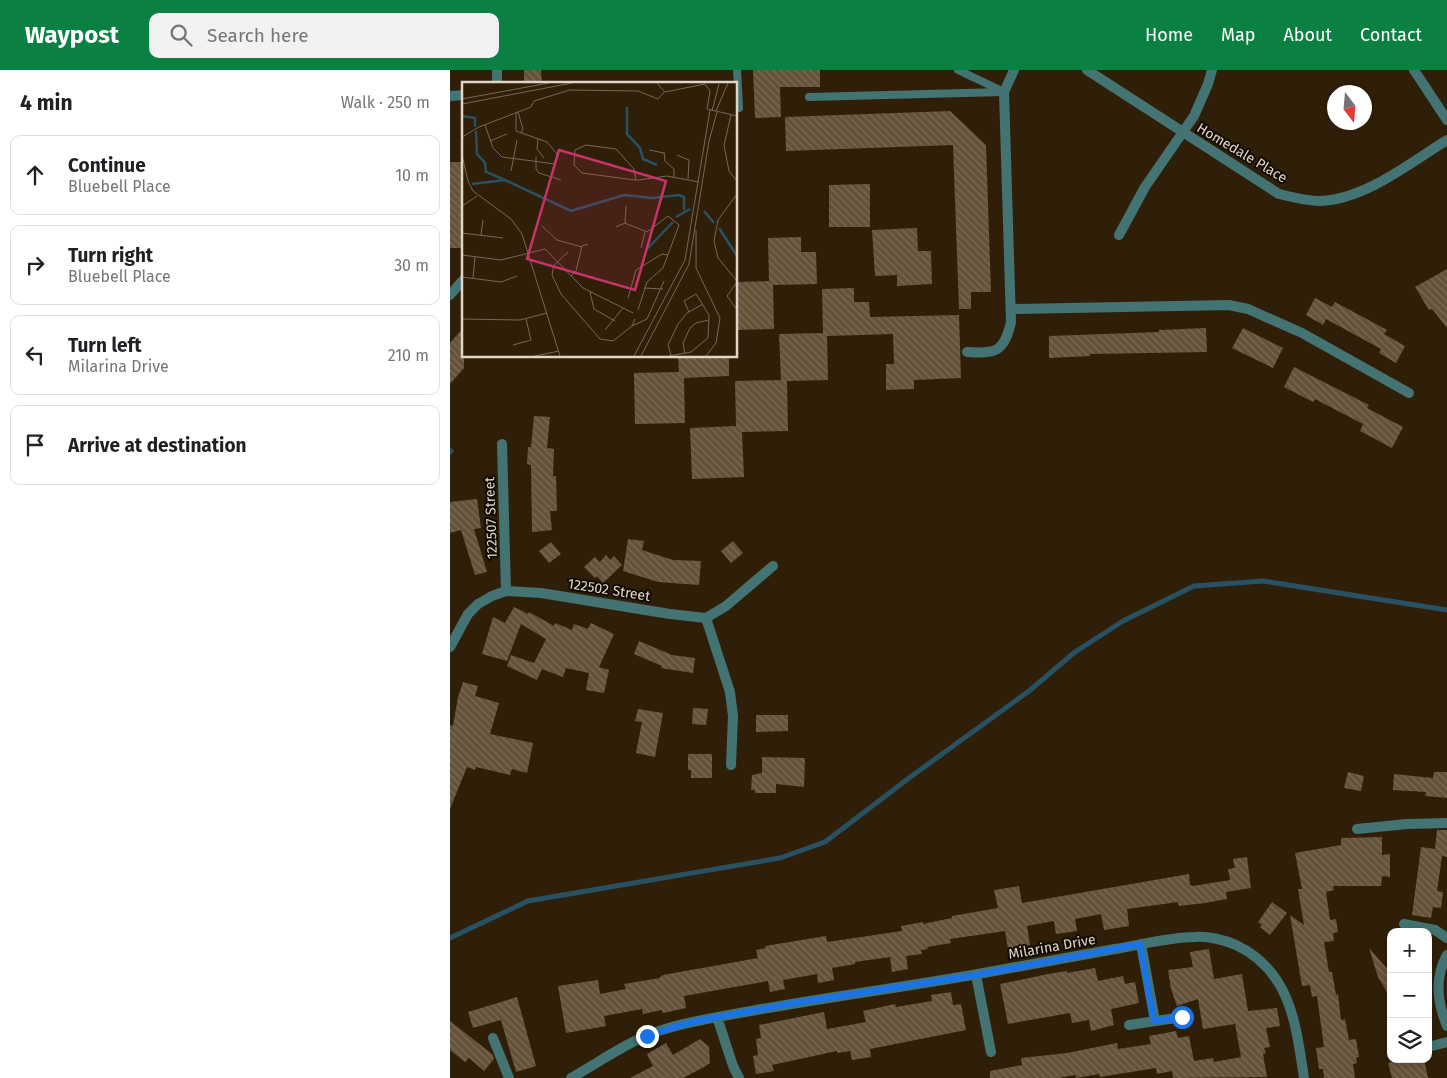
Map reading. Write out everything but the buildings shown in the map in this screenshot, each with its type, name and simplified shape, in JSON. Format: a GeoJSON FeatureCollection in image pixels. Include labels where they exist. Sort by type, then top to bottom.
{"type":"FeatureCollection","features":[{"type":"Feature","properties":{"kind":"street"},"geometry":{"type":"LineString","coordinates":[[967,352],[986,353],[996,351],[1008,335],[1011,309],[1004,92],[1014,70]]}},
{"type":"Feature","properties":{"kind":"street","name":"Homedale Place"},"geometry":{"type":"LineString","coordinates":[[1087,70],[1278,194],[1319,201],[1340,199],[1378,182],[1447,140]]}},
{"type":"Feature","properties":{"kind":"street"},"geometry":{"type":"LineString","coordinates":[[1120,236],[1145,187],[1183,133],[1201,101],[1212,70]]}},
{"type":"Feature","properties":{"kind":"street"},"geometry":{"type":"LineString","coordinates":[[1414,70],[1447,120]]}},
{"type":"Feature","properties":{"kind":"street"},"geometry":{"type":"LineString","coordinates":[[450,295],[462,281]]}},
{"type":"Feature","properties":{"kind":"street"},"geometry":{"type":"LineString","coordinates":[[1011,309],[1106,306],[1229,305],[1241,307],[1302,333],[1409,393]]}},
{"type":"Feature","properties":{"kind":"street","name":"122507 Street"},"geometry":{"type":"LineString","coordinates":[[502,444],[506,591]]}},
{"type":"Feature","properties":{"kind":"street"},"geometry":{"type":"LineString","coordinates":[[731,765],[733,716],[730,692],[706,618],[726,606],[773,566]]}},
{"type":"Feature","properties":{"kind":"street","name":"122502 Street"},"geometry":{"type":"LineString","coordinates":[[450,647],[468,614],[478,604],[506,591],[541,593],[706,618]]}},
{"type":"Feature","properties":{"kind":"street"},"geometry":{"type":"LineString","coordinates":[[1358,830],[1407,824],[1447,822]]}},
{"type":"Feature","properties":{"kind":"street"},"geometry":{"type":"LineString","coordinates":[[1404,924],[1435,930],[1447,938]]}},
{"type":"Feature","properties":{"kind":"street","name":"Milarina Drive"},"geometry":{"type":"LineString","coordinates":[[571,1078],[647,1036],[684,1024],[794,1003],[976,975],[1140,944],[1195,937],[1235,944],[1257,958],[1271,972],[1290,1003],[1298,1037],[1304,1078]]}},
{"type":"Feature","properties":{"kind":"street"},"geometry":{"type":"LineString","coordinates":[[1140,944],[1154,1021]]}},
{"type":"Feature","properties":{"kind":"street"},"geometry":{"type":"LineString","coordinates":[[1447,955],[1439,973],[1438,987],[1441,1008],[1447,1026]]}},
{"type":"Feature","properties":{"kind":"street"},"geometry":{"type":"LineString","coordinates":[[976,975],[991,1052]]}},
{"type":"Feature","properties":{"kind":"street"},"geometry":{"type":"LineString","coordinates":[[717,1017],[732,1066],[739,1078]]}},
{"type":"Feature","properties":{"kind":"street"},"geometry":{"type":"LineString","coordinates":[[1129,1025],[1182,1017]]}},
{"type":"Feature","properties":{"kind":"street"},"geometry":{"type":"LineString","coordinates":[[493,1038],[509,1078]]}},
{"type":"Feature","properties":{"kind":"street"},"geometry":{"type":"LineString","coordinates":[[1432,1046],[1447,1042]]}},
{"type":"Feature","properties":{"kind":"lane"},"geometry":{"type":"LineString","coordinates":[[958,70],[1004,92]]}},
{"type":"Feature","properties":{"kind":"lane"},"geometry":{"type":"LineString","coordinates":[[738,89],[739,108]]}},
{"type":"Feature","properties":{"kind":"lane"},"geometry":{"type":"LineString","coordinates":[[809,97],[1004,92]]}},
{"type":"Feature","properties":{"kind":"waterway"},"geometry":{"type":"LineString","coordinates":[[450,938],[528,901],[780,858],[825,842],[1029,691],[1075,652],[1123,621],[1194,586],[1263,581],[1447,610]]}},
{"type":"Feature","properties":{"kind":"route"},"geometry":{"type":"LineString","coordinates":[[647,1036],[684,1024],[717,1017],[976,975],[1140,944],[1154,1021],[1182,1017]]}}]}
